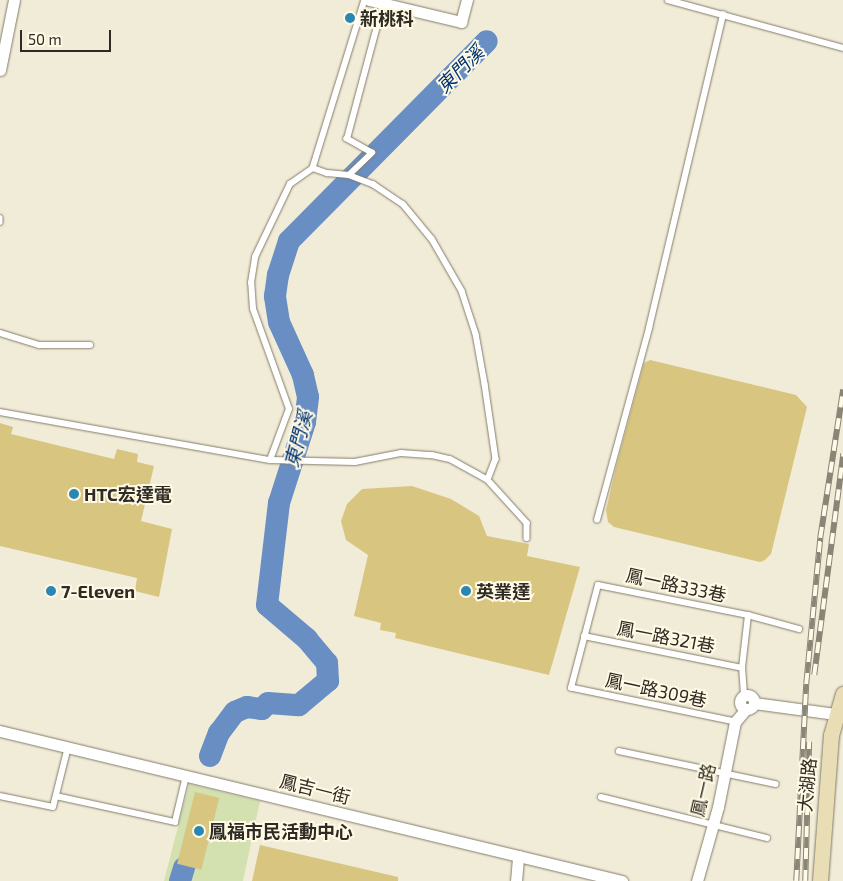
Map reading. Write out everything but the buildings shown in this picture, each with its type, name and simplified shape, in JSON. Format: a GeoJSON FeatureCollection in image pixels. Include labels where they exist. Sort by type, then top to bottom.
{"type":"FeatureCollection","features":[{"type":"Feature","properties":{"kind":"street"},"geometry":{"type":"LineString","coordinates":[[0,70],[14,0]]}},
{"type":"Feature","properties":{"kind":"street"},"geometry":{"type":"LineString","coordinates":[[367,0],[461,22],[467,0]]}},
{"type":"Feature","properties":{"kind":"street","name":"大湖路"},"geometry":{"type":"LineString","coordinates":[[820,881],[835,714],[843,694]]}},
{"type":"Feature","properties":{"kind":"street"},"geometry":{"type":"LineString","coordinates":[[744,695],[739,703],[750,706],[835,714]]}},
{"type":"Feature","properties":{"kind":"street","name":"鳳一路"},"geometry":{"type":"LineString","coordinates":[[697,881],[713,824],[735,722],[750,706]]}},
{"type":"Feature","properties":{"kind":"street","name":"鳳吉一街"},"geometry":{"type":"LineString","coordinates":[[0,731],[622,881]]}},
{"type":"Feature","properties":{"kind":"street"},"geometry":{"type":"LineString","coordinates":[[516,881],[518,856]]}},
{"type":"Feature","properties":{"kind":"lane"},"geometry":{"type":"LineString","coordinates":[[271,460],[289,409],[253,309],[251,283],[255,257],[290,184],[314,168],[367,0]]}},
{"type":"Feature","properties":{"kind":"lane"},"geometry":{"type":"LineString","coordinates":[[668,0],[843,48]]}},
{"type":"Feature","properties":{"kind":"lane"},"geometry":{"type":"LineString","coordinates":[[349,176],[372,153],[347,139],[382,4]]}},
{"type":"Feature","properties":{"kind":"lane"},"geometry":{"type":"LineString","coordinates":[[597,520],[649,328],[723,16]]}},
{"type":"Feature","properties":{"kind":"lane"},"geometry":{"type":"LineString","coordinates":[[314,168],[373,184],[403,204],[432,239],[462,291],[476,334],[486,384],[496,459],[488,480]]}},
{"type":"Feature","properties":{"kind":"lane"},"geometry":{"type":"LineString","coordinates":[[0,333],[39,345],[90,345]]}},
{"type":"Feature","properties":{"kind":"lane"},"geometry":{"type":"LineString","coordinates":[[0,412],[271,460],[355,462],[401,453],[432,455],[457,463],[488,480],[527,523],[527,538]]}},
{"type":"Feature","properties":{"kind":"lane","name":"鳳一路333巷"},"geometry":{"type":"LineString","coordinates":[[584,636],[598,585],[748,615]]}},
{"type":"Feature","properties":{"kind":"lane"},"geometry":{"type":"LineString","coordinates":[[744,695],[742,668],[748,615],[799,629]]}},
{"type":"Feature","properties":{"kind":"lane","name":"鳳一路321巷"},"geometry":{"type":"LineString","coordinates":[[584,636],[742,668]]}},
{"type":"Feature","properties":{"kind":"lane","name":"鳳一路309巷"},"geometry":{"type":"LineString","coordinates":[[584,636],[572,688],[735,722]]}},
{"type":"Feature","properties":{"kind":"lane"},"geometry":{"type":"LineString","coordinates":[[0,796],[53,807],[68,747]]}},
{"type":"Feature","properties":{"kind":"lane"},"geometry":{"type":"LineString","coordinates":[[619,751],[725,771],[776,784]]}},
{"type":"Feature","properties":{"kind":"lane"},"geometry":{"type":"LineString","coordinates":[[56,796],[175,822],[188,776]]}},
{"type":"Feature","properties":{"kind":"lane"},"geometry":{"type":"LineString","coordinates":[[601,797],[767,838]]}},
{"type":"Feature","properties":{"kind":"green space"},"geometry":{"type":"Polygon","coordinates":[[[189,784],[260,801],[243,881],[164,881],[189,784]]]}},
{"type":"Feature","properties":{"kind":"waterway","name":"東門溪"},"geometry":{"type":"LineString","coordinates":[[210,756],[219,733],[235,712],[247,707],[262,709],[268,703],[299,705],[328,681],[327,663],[307,639],[267,605],[279,503],[305,422],[308,397],[303,375],[279,322],[275,296],[278,275],[289,241],[487,41]]}},
{"type":"Feature","properties":{"kind":"waterway","name":"東門溪"},"geometry":{"type":"LineString","coordinates":[[180,881],[184,868]]}},
{"type":"Feature","properties":{"kind":"railway"},"geometry":{"type":"LineString","coordinates":[[796,881],[806,684],[820,538],[843,390]]}},
{"type":"Feature","properties":{"kind":"railway"},"geometry":{"type":"LineString","coordinates":[[814,675],[843,454]]}},
{"type":"Feature","properties":{"kind":"railway"},"geometry":{"type":"LineString","coordinates":[[805,881],[809,742]]}},
{"type":"Feature","properties":{"kind":"place","name":"新桃科"},"geometry":{"type":"Point","coordinates":[350,18]}},
{"type":"Feature","properties":{"kind":"place","name":"HTC宏達電"},"geometry":{"type":"Point","coordinates":[74,494]}},
{"type":"Feature","properties":{"kind":"place","name":"7-Eleven"},"geometry":{"type":"Point","coordinates":[51,591]}},
{"type":"Feature","properties":{"kind":"place","name":"英業達"},"geometry":{"type":"Point","coordinates":[466,591]}},
{"type":"Feature","properties":{"kind":"place","name":"鳳福市民活動中心"},"geometry":{"type":"Point","coordinates":[199,831]}}]}
